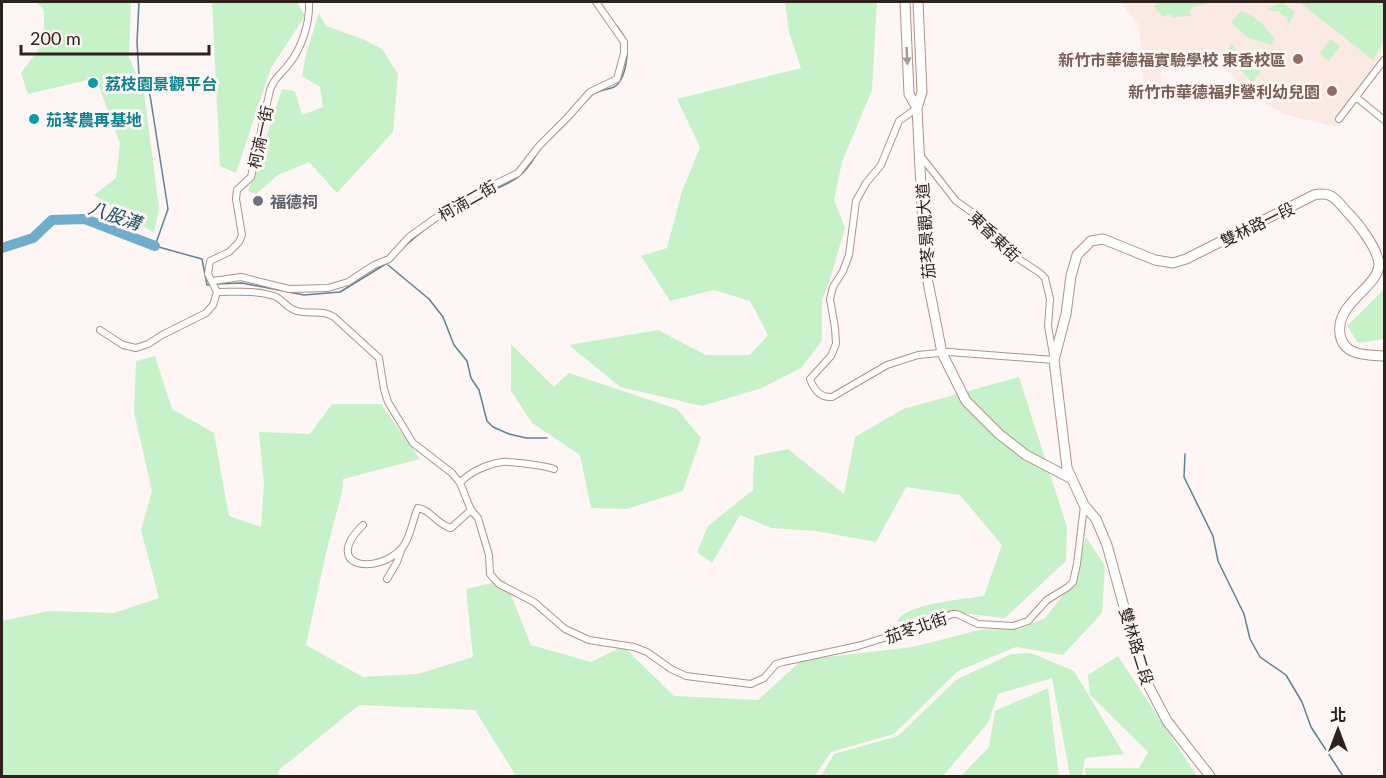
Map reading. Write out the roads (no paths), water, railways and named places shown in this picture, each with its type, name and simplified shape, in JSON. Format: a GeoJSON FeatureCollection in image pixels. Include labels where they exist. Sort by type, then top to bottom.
{"type":"FeatureCollection","features":[{"type":"Feature","properties":{"kind":"street","name":"柯湳一街"},"geometry":{"type":"LineString","coordinates":[[213,281],[208,274],[210,261],[229,252],[239,242],[242,235],[236,199],[237,190],[251,177],[270,90],[275,78],[290,63],[301,41],[309,18],[309,2]]}},
{"type":"Feature","properties":{"kind":"street","name":"柯湳二街"},"geometry":{"type":"LineString","coordinates":[[213,281],[241,277],[289,289],[340,286],[374,265],[389,259],[409,237],[441,214],[518,173],[539,146],[590,92],[617,79],[624,53],[624,42],[596,2]]}},
{"type":"Feature","properties":{"kind":"street","name":"茄苳景觀大道"},"geometry":{"type":"LineString","coordinates":[[905,2],[909,94],[916,108],[925,267],[942,353],[966,401],[999,434],[1026,455],[1070,478]]}},
{"type":"Feature","properties":{"kind":"street","name":"茄苳景觀大道"},"geometry":{"type":"LineString","coordinates":[[916,108],[922,92],[918,2]]}},
{"type":"Feature","properties":{"kind":"street"},"geometry":{"type":"LineString","coordinates":[[1339,119],[1384,60]]}},
{"type":"Feature","properties":{"kind":"street"},"geometry":{"type":"LineString","coordinates":[[1356,97],[1384,120]]}},
{"type":"Feature","properties":{"kind":"street"},"geometry":{"type":"LineString","coordinates":[[916,108],[899,121],[881,165],[866,183],[856,201],[849,255],[843,271],[832,287],[830,299],[836,344],[831,356],[810,379],[814,389],[820,395],[832,397],[887,365],[918,355],[942,353],[1054,360],[1067,468],[1084,505]]}},
{"type":"Feature","properties":{"kind":"street","name":"東香東街"},"geometry":{"type":"LineString","coordinates":[[919,153],[956,201],[973,213],[1005,250],[1045,278],[1050,299],[1048,326],[1054,360]]}},
{"type":"Feature","properties":{"kind":"street","name":"雙林路一段"},"geometry":{"type":"LineString","coordinates":[[1054,360],[1066,314],[1071,276],[1077,255],[1091,241],[1103,239],[1155,260],[1173,263],[1186,259],[1314,195],[1323,193],[1332,195],[1355,221],[1369,240],[1379,261],[1378,270],[1339,322],[1342,344],[1350,351],[1360,354],[1384,356]]}},
{"type":"Feature","properties":{"kind":"street"},"geometry":{"type":"LineString","coordinates":[[100,330],[123,345],[136,348],[148,344],[206,313],[213,305],[217,292],[213,281]]}},
{"type":"Feature","properties":{"kind":"street","name":"茄苳北街"},"geometry":{"type":"LineString","coordinates":[[217,292],[261,293],[277,297],[286,306],[299,312],[327,312],[334,317],[379,358],[388,402],[413,443],[452,473],[460,483],[471,510],[478,518],[486,543],[490,574],[499,584],[534,602],[565,629],[589,640],[634,647],[647,652],[671,669],[686,676],[751,684],[764,678],[776,664],[858,646],[929,624],[952,614],[978,624],[1013,626],[1028,621],[1047,600],[1073,582],[1084,505]]}},
{"type":"Feature","properties":{"kind":"street"},"geometry":{"type":"LineString","coordinates":[[460,483],[467,475],[503,462],[544,465],[554,469]]}},
{"type":"Feature","properties":{"kind":"street","name":"雙林路二段"},"geometry":{"type":"LineString","coordinates":[[1084,505],[1096,519],[1107,545],[1146,681],[1167,721],[1210,777]]}},
{"type":"Feature","properties":{"kind":"street"},"geometry":{"type":"LineString","coordinates":[[387,579],[397,562],[418,508],[424,509],[445,527],[451,528],[471,510]]}},
{"type":"Feature","properties":{"kind":"street"},"geometry":{"type":"LineString","coordinates":[[363,525],[351,536],[348,543],[348,552],[352,562],[374,564],[387,560],[402,547]]}},
{"type":"Feature","properties":{"kind":"waterway"},"geometry":{"type":"LineString","coordinates":[[139,2],[137,42],[139,75],[150,95],[168,209],[155,246],[202,259],[207,285],[210,285]]}},
{"type":"Feature","properties":{"kind":"waterway"},"geometry":{"type":"LineString","coordinates":[[617,26],[625,38]]}},
{"type":"Feature","properties":{"kind":"waterway"},"geometry":{"type":"LineString","coordinates":[[556,133],[592,95],[618,84],[625,67],[627,43]]}},
{"type":"Feature","properties":{"kind":"waterway"},"geometry":{"type":"LineString","coordinates":[[399,252],[445,215],[518,177],[538,152]]}},
{"type":"Feature","properties":{"kind":"waterway","name":"八股溝"},"geometry":{"type":"LineString","coordinates":[[2,248],[33,238],[52,220],[85,219],[155,246]]}},
{"type":"Feature","properties":{"kind":"waterway"},"geometry":{"type":"LineString","coordinates":[[215,284],[242,283],[304,295],[340,292],[389,262]]}},
{"type":"Feature","properties":{"kind":"waterway"},"geometry":{"type":"LineString","coordinates":[[388,265],[429,299],[443,317],[454,345],[467,361],[471,378],[479,390],[487,421],[493,427],[509,434],[526,438],[547,438]]}},
{"type":"Feature","properties":{"kind":"waterway"},"geometry":{"type":"LineString","coordinates":[[1185,454],[1184,477],[1213,536],[1218,561],[1244,614],[1250,639],[1260,657],[1286,675],[1302,702],[1311,727],[1343,776]]}},
{"type":"Feature","properties":{"kind":"place","name":"新竹市華德福實驗學校 東香校區"},"geometry":{"type":"Point","coordinates":[1298,59]}},
{"type":"Feature","properties":{"kind":"place","name":"荔枝園景觀平台"},"geometry":{"type":"Point","coordinates":[93,83]}},
{"type":"Feature","properties":{"kind":"place","name":"新竹市華德福非營利幼兒園"},"geometry":{"type":"Point","coordinates":[1332,91]}},
{"type":"Feature","properties":{"kind":"place","name":"茄苳農再基地"},"geometry":{"type":"Point","coordinates":[34,119]}},
{"type":"Feature","properties":{"kind":"place","name":"福德祠"},"geometry":{"type":"Point","coordinates":[258,201]}}]}
